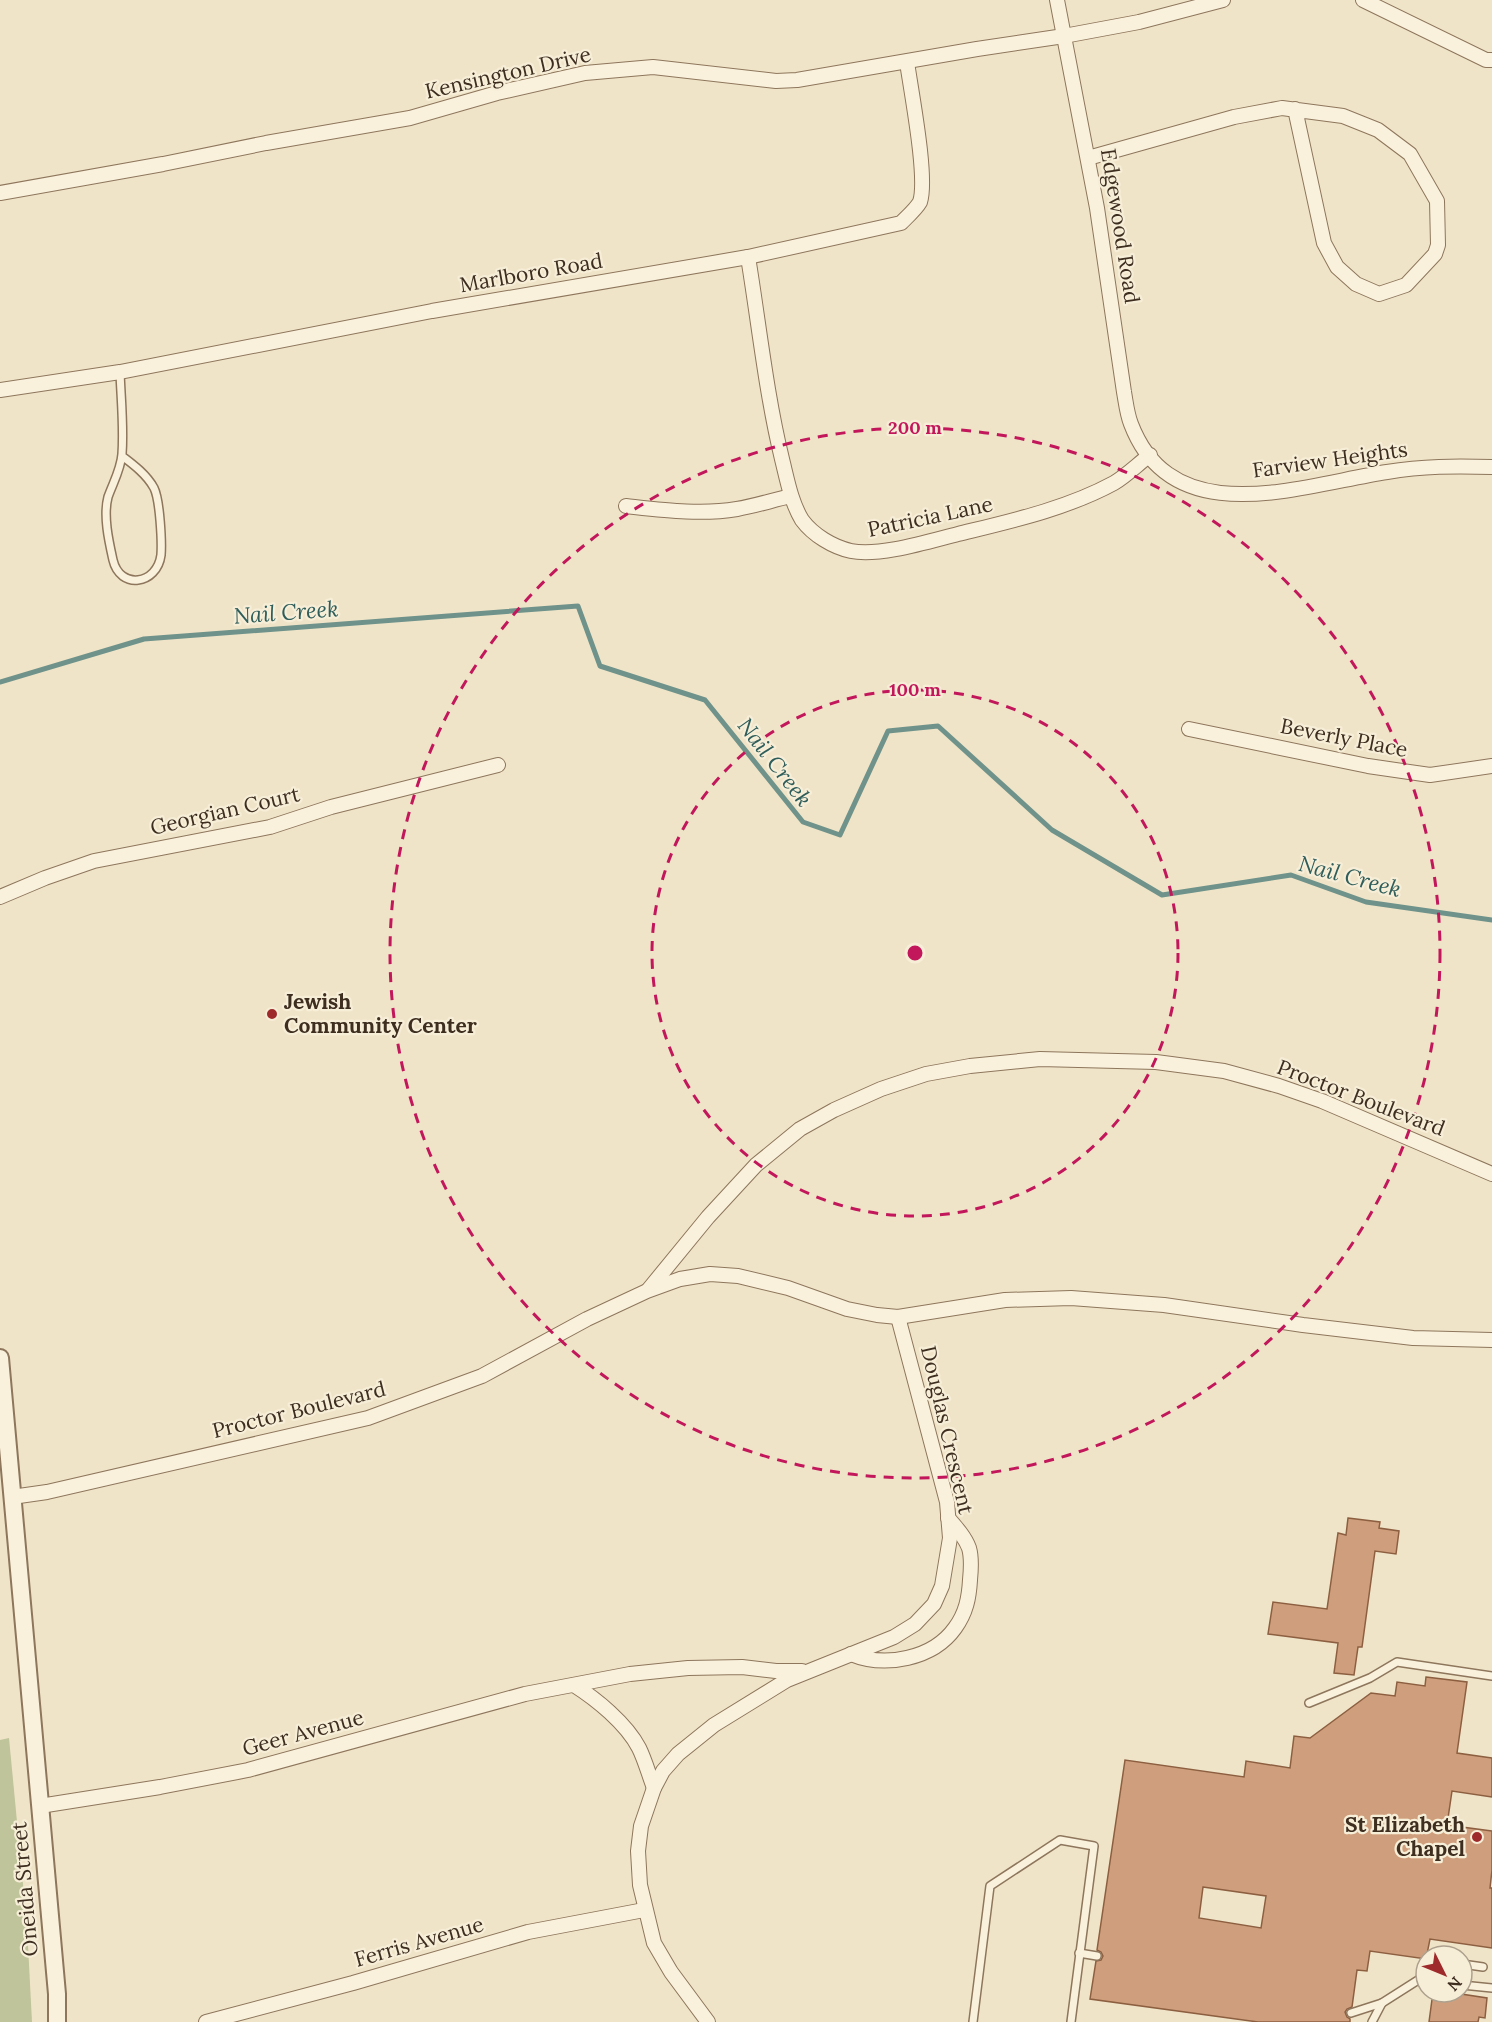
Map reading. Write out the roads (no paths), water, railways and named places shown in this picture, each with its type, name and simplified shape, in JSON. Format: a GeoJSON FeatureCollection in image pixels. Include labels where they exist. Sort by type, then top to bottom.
{"type":"FeatureCollection","features":[{"type":"Feature","properties":{"kind":"street","name":"Edgewood Road"},"geometry":{"type":"LineString","coordinates":[[1057,0],[1097,208],[1124,392],[1131,423],[1150,455]]}},
{"type":"Feature","properties":{"kind":"street","name":"Kensington Drive"},"geometry":{"type":"LineString","coordinates":[[0,193],[163,164],[266,142],[410,118],[497,93],[585,73],[653,68],[776,81],[796,80],[1139,22],[1223,0]]}},
{"type":"Feature","properties":{"kind":"street"},"geometry":{"type":"LineString","coordinates":[[1363,0],[1486,60],[1492,60]]}},
{"type":"Feature","properties":{"kind":"street","name":"Marlboro Road"},"geometry":{"type":"LineString","coordinates":[[0,390],[120,372],[432,310],[748,257],[902,223],[919,204],[922,193],[921,168],[907,62]]}},
{"type":"Feature","properties":{"kind":"street"},"geometry":{"type":"LineString","coordinates":[[1088,158],[1234,117],[1282,108],[1343,116],[1378,130],[1410,154],[1437,201],[1438,245],[1436,254],[1406,285],[1379,294],[1356,284],[1337,267],[1324,243],[1295,110]]}},
{"type":"Feature","properties":{"kind":"street","name":"Patricia Lane"},"geometry":{"type":"LineString","coordinates":[[748,257],[775,429],[791,496],[802,519],[822,539],[849,551],[867,553],[920,543],[1009,521],[1078,500],[1116,482],[1150,455]]}},
{"type":"Feature","properties":{"kind":"street","name":"Farview Heights"},"geometry":{"type":"LineString","coordinates":[[1150,455],[1156,463],[1176,479],[1194,488],[1212,493],[1263,494],[1388,472],[1445,465],[1492,467]]}},
{"type":"Feature","properties":{"kind":"street"},"geometry":{"type":"LineString","coordinates":[[626,506],[703,512],[737,509],[791,496]]}},
{"type":"Feature","properties":{"kind":"street","name":"Beverly Place"},"geometry":{"type":"LineString","coordinates":[[1189,729],[1368,766],[1430,775],[1492,766]]}},
{"type":"Feature","properties":{"kind":"street","name":"Georgian Court"},"geometry":{"type":"LineString","coordinates":[[0,897],[94,861],[270,826],[331,807],[498,765]]}},
{"type":"Feature","properties":{"kind":"street","name":"Proctor Boulevard"},"geometry":{"type":"LineString","coordinates":[[647,1291],[708,1216],[756,1166],[801,1129],[834,1110],[881,1089],[926,1074],[970,1066],[1040,1059],[1156,1062],[1224,1071],[1322,1101],[1492,1174]]}},
{"type":"Feature","properties":{"kind":"street","name":"Proctor Boulevard"},"geometry":{"type":"LineString","coordinates":[[12,1497],[48,1492],[368,1418],[482,1376],[587,1319],[647,1291],[680,1279],[710,1274],[738,1276],[788,1288],[847,1309],[898,1317],[1005,1300],[1071,1298],[1164,1305],[1413,1338],[1492,1340]]}},
{"type":"Feature","properties":{"kind":"street","name":"Douglas Crescent"},"geometry":{"type":"LineString","coordinates":[[708,2022],[671,1972],[654,1943],[644,1910],[640,1885],[638,1851],[642,1826],[654,1788],[663,1771],[678,1754],[714,1725],[787,1680],[901,1633],[915,1624],[934,1604],[942,1586],[950,1538],[947,1502],[898,1317]]}},
{"type":"Feature","properties":{"kind":"street","name":"Oneida Street"},"geometry":{"type":"LineString","coordinates":[[0,1358],[57,2022]]}},
{"type":"Feature","properties":{"kind":"street"},"geometry":{"type":"LineString","coordinates":[[851,1654],[865,1660],[882,1662],[908,1657],[943,1641],[957,1626],[967,1606],[971,1559],[969,1547],[964,1538],[948,1518]]}},
{"type":"Feature","properties":{"kind":"street","name":"Geer Avenue"},"geometry":{"type":"LineString","coordinates":[[40,1806],[248,1770],[513,1698],[630,1674],[688,1668],[742,1667],[776,1671],[810,1671]]}},
{"type":"Feature","properties":{"kind":"street"},"geometry":{"type":"LineString","coordinates":[[574,1685],[613,1715],[638,1747],[654,1788]]}},
{"type":"Feature","properties":{"kind":"street","name":"Ferris Avenue"},"geometry":{"type":"LineString","coordinates":[[206,2022],[528,1932],[644,1910]]}},
{"type":"Feature","properties":{"kind":"lane"},"geometry":{"type":"LineString","coordinates":[[120,372],[122,456],[107,500],[106,517],[113,562],[118,573],[126,579],[146,580],[160,563],[163,538],[155,489],[139,469],[122,456]]}},
{"type":"Feature","properties":{"kind":"lane"},"geometry":{"type":"LineString","coordinates":[[1309,1703],[1370,1678],[1397,1662],[1492,1676]]}},
{"type":"Feature","properties":{"kind":"lane"},"geometry":{"type":"LineString","coordinates":[[973,2022],[990,1886],[1060,1840],[1094,1846],[1071,2022]]}},
{"type":"Feature","properties":{"kind":"lane"},"geometry":{"type":"LineString","coordinates":[[1079,1953],[1096,1956]]}},
{"type":"Feature","properties":{"kind":"lane"},"geometry":{"type":"LineString","coordinates":[[1474,1966],[1483,1967]]}},
{"type":"Feature","properties":{"kind":"lane"},"geometry":{"type":"LineString","coordinates":[[1351,2013],[1382,2003],[1414,1983]]}},
{"type":"Feature","properties":{"kind":"lane"},"geometry":{"type":"LineString","coordinates":[[1474,1986],[1492,1988]]}},
{"type":"Feature","properties":{"kind":"lane"},"geometry":{"type":"LineString","coordinates":[[1372,2022],[1382,2003]]}},
{"type":"Feature","properties":{"kind":"waterway","name":"Nail Creek"},"geometry":{"type":"LineString","coordinates":[[0,682],[144,639],[578,606],[600,666],[705,700],[803,822],[840,835],[888,731],[938,726],[1052,830],[1162,895],[1291,875],[1366,902],[1492,920]]}},
{"type":"Feature","properties":{"kind":"place","name":"Jewish Community Center"},"geometry":{"type":"Point","coordinates":[272,1014]}},
{"type":"Feature","properties":{"kind":"place","name":"St Elizabeth Chapel"},"geometry":{"type":"Point","coordinates":[1477,1837]}}]}
